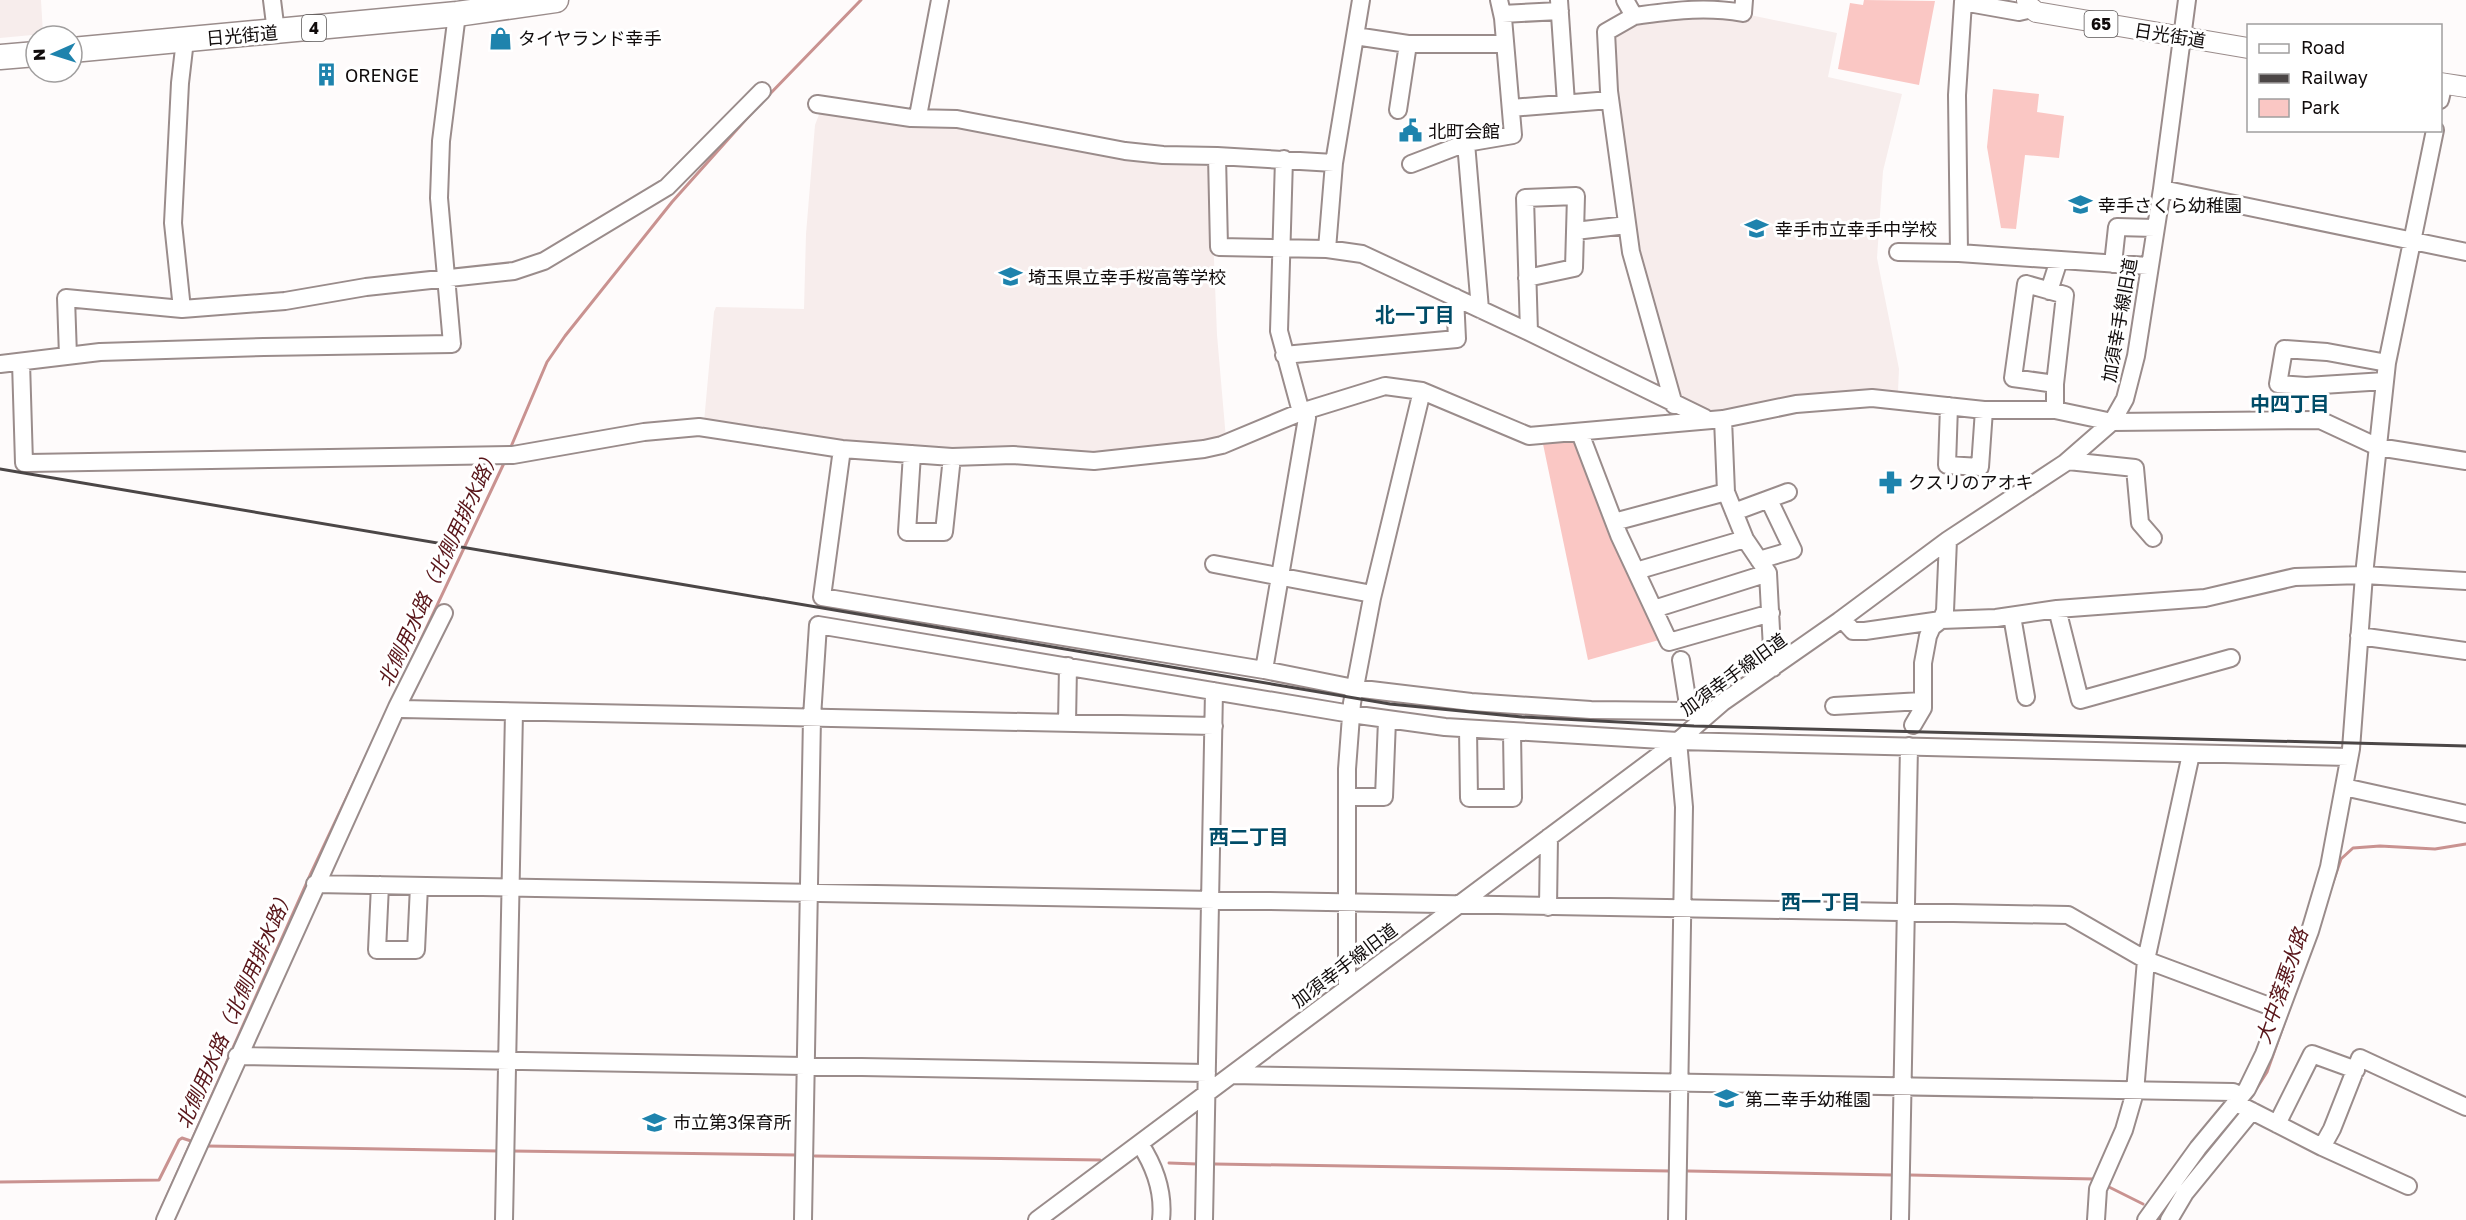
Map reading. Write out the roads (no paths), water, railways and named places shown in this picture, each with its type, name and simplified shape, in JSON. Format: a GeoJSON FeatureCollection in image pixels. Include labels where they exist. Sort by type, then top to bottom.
{"type":"FeatureCollection","features":[{"type":"Feature","properties":{"kind":"highway","name":"日光街道"},"geometry":{"type":"LineString","coordinates":[[84,49],[458,14],[556,0]]}},
{"type":"Feature","properties":{"kind":"highway"},"geometry":{"type":"LineString","coordinates":[[0,57],[24,55]]}},
{"type":"Feature","properties":{"kind":"main road","name":"日光街道"},"geometry":{"type":"LineString","coordinates":[[2029,5],[2036,12],[2091,23],[2247,48]]}},
{"type":"Feature","properties":{"kind":"main road"},"geometry":{"type":"LineString","coordinates":[[2442,89],[2466,87]]}},
{"type":"Feature","properties":{"kind":"street"},"geometry":{"type":"LineString","coordinates":[[272,0],[276,32]]}},
{"type":"Feature","properties":{"kind":"street"},"geometry":{"type":"LineString","coordinates":[[918,116],[940,0]]}},
{"type":"Feature","properties":{"kind":"street"},"geometry":{"type":"LineString","coordinates":[[1327,249],[1334,163],[1361,0]]}},
{"type":"Feature","properties":{"kind":"street"},"geometry":{"type":"LineString","coordinates":[[1625,0],[1634,16]]}},
{"type":"Feature","properties":{"kind":"street"},"geometry":{"type":"LineString","coordinates":[[1674,405],[1631,252],[1610,100],[1606,32],[1634,16],[1697,4],[1743,13],[1744,0]]}},
{"type":"Feature","properties":{"kind":"street","name":"加須幸手線旧道"},"geometry":{"type":"LineString","coordinates":[[1037,1220],[1678,741],[1697,714],[1773,668],[1948,540],[2068,461],[2112,422],[2125,399],[2136,356],[2148,266],[2162,189],[2187,0]]}},
{"type":"Feature","properties":{"kind":"street"},"geometry":{"type":"LineString","coordinates":[[1959,253],[1957,95],[1963,2],[2019,12],[2029,5]]}},
{"type":"Feature","properties":{"kind":"street"},"geometry":{"type":"LineString","coordinates":[[1411,164],[1466,143],[1513,135],[1500,7],[1559,5],[1566,103]]}},
{"type":"Feature","properties":{"kind":"street"},"geometry":{"type":"LineString","coordinates":[[0,364],[100,352],[452,344],[439,198],[441,141],[458,14]]}},
{"type":"Feature","properties":{"kind":"street"},"geometry":{"type":"LineString","coordinates":[[1355,36],[1408,45],[1505,44]]}},
{"type":"Feature","properties":{"kind":"street"},"geometry":{"type":"LineString","coordinates":[[182,309],[173,223],[179,94],[185,40]]}},
{"type":"Feature","properties":{"kind":"street"},"geometry":{"type":"LineString","coordinates":[[1398,110],[1408,45]]}},
{"type":"Feature","properties":{"kind":"street"},"geometry":{"type":"LineString","coordinates":[[68,356],[66,297],[182,309],[285,301],[366,287],[514,271],[544,261],[667,187],[762,91]]}},
{"type":"Feature","properties":{"kind":"street"},"geometry":{"type":"LineString","coordinates":[[1511,108],[1610,100]]}},
{"type":"Feature","properties":{"kind":"street"},"geometry":{"type":"LineString","coordinates":[[817,104],[911,118],[918,116],[957,119],[1125,152],[1334,163]]}},
{"type":"Feature","properties":{"kind":"street"},"geometry":{"type":"LineString","coordinates":[[2169,1220],[2244,1105],[2310,931],[2329,867],[2349,757],[2364,574],[2387,363],[2434,132]]}},
{"type":"Feature","properties":{"kind":"street"},"geometry":{"type":"LineString","coordinates":[[1466,143],[1480,309]]}},
{"type":"Feature","properties":{"kind":"street"},"geometry":{"type":"LineString","coordinates":[[1217,156],[1219,247],[1327,249],[1362,254],[1529,332],[1674,405],[1714,419]]}},
{"type":"Feature","properties":{"kind":"street"},"geometry":{"type":"LineString","coordinates":[[1264,670],[1282,576],[1307,418],[1284,355],[1279,331],[1284,159]]}},
{"type":"Feature","properties":{"kind":"street"},"geometry":{"type":"LineString","coordinates":[[2162,189],[2466,252]]}},
{"type":"Feature","properties":{"kind":"street"},"geometry":{"type":"LineString","coordinates":[[1527,278],[1574,268],[1576,196],[1525,198],[1527,278],[1529,332]]}},
{"type":"Feature","properties":{"kind":"street"},"geometry":{"type":"LineString","coordinates":[[1575,231],[1627,225]]}},
{"type":"Feature","properties":{"kind":"street"},"geometry":{"type":"LineString","coordinates":[[2113,264],[2117,227],[2155,228]]}},
{"type":"Feature","properties":{"kind":"street"},"geometry":{"type":"LineString","coordinates":[[1898,252],[1959,253],[2148,266]]}},
{"type":"Feature","properties":{"kind":"street"},"geometry":{"type":"LineString","coordinates":[[2049,291],[2059,260]]}},
{"type":"Feature","properties":{"kind":"street"},"geometry":{"type":"LineString","coordinates":[[2055,384],[2013,378],[2026,284],[2065,295],[2055,384],[2055,410]]}},
{"type":"Feature","properties":{"kind":"street"},"geometry":{"type":"LineString","coordinates":[[1284,355],[1457,339],[1455,297]]}},
{"type":"Feature","properties":{"kind":"street"},"geometry":{"type":"LineString","coordinates":[[2385,381],[2306,386],[2278,384],[2284,349],[2327,352],[2387,363]]}},
{"type":"Feature","properties":{"kind":"street"},"geometry":{"type":"LineString","coordinates":[[21,362],[24,463],[508,455],[644,432],[699,427],[842,448],[952,457],[1013,455],[1094,461],[1222,445],[1303,411],[1384,386],[1422,391],[1529,436],[1714,419],[1796,404],[1872,398],[1984,410],[2055,410],[2112,422],[2320,420],[2378,447],[2466,461]]}},
{"type":"Feature","properties":{"kind":"street"},"geometry":{"type":"LineString","coordinates":[[1347,987],[1347,797],[1354,688],[1372,594],[1422,391]]}},
{"type":"Feature","properties":{"kind":"street"},"geometry":{"type":"LineString","coordinates":[[1949,406],[1947,465],[1980,466],[1984,410]]}},
{"type":"Feature","properties":{"kind":"street"},"geometry":{"type":"LineString","coordinates":[[1714,419],[1726,492],[1746,539],[1763,567],[1771,613],[1773,668]]}},
{"type":"Feature","properties":{"kind":"street"},"geometry":{"type":"LineString","coordinates":[[1580,433],[1614,522],[1669,642],[1771,613]]}},
{"type":"Feature","properties":{"kind":"street"},"geometry":{"type":"LineString","coordinates":[[842,448],[822,597],[1264,670],[1354,688],[1470,702],[1697,714],[1682,660]]}},
{"type":"Feature","properties":{"kind":"street"},"geometry":{"type":"LineString","coordinates":[[912,454],[907,532],[944,532],[952,457]]}},
{"type":"Feature","properties":{"kind":"street"},"geometry":{"type":"LineString","coordinates":[[2068,461],[2135,468],[2140,523],[2153,538]]}},
{"type":"Feature","properties":{"kind":"street"},"geometry":{"type":"LineString","coordinates":[[1614,522],[1726,492]]}},
{"type":"Feature","properties":{"kind":"street"},"geometry":{"type":"LineString","coordinates":[[1734,512],[1788,492]]}},
{"type":"Feature","properties":{"kind":"street"},"geometry":{"type":"LineString","coordinates":[[1654,609],[1763,567],[1793,550],[1769,500]]}},
{"type":"Feature","properties":{"kind":"street"},"geometry":{"type":"LineString","coordinates":[[1636,571],[1746,539]]}},
{"type":"Feature","properties":{"kind":"street"},"geometry":{"type":"LineString","coordinates":[[1913,725],[1923,708],[1925,647],[1932,627],[1941,621],[1945,611],[1948,540]]}},
{"type":"Feature","properties":{"kind":"street"},"geometry":{"type":"LineString","coordinates":[[1214,564],[1372,594]]}},
{"type":"Feature","properties":{"kind":"street"},"geometry":{"type":"LineString","coordinates":[[1842,619],[1853,631],[2013,616],[2057,609],[2205,598],[2295,577],[2364,574],[2466,581]]}},
{"type":"Feature","properties":{"kind":"street"},"geometry":{"type":"LineString","coordinates":[[2057,609],[2080,700],[2231,658]]}},
{"type":"Feature","properties":{"kind":"street"},"geometry":{"type":"LineString","coordinates":[[165,1220],[315,884],[397,707],[444,613]]}},
{"type":"Feature","properties":{"kind":"street"},"geometry":{"type":"LineString","coordinates":[[2013,616],[2026,697]]}},
{"type":"Feature","properties":{"kind":"street"},"geometry":{"type":"LineString","coordinates":[[803,1220],[812,717],[818,625],[1387,720],[1468,729],[1678,741],[2349,757]]}},
{"type":"Feature","properties":{"kind":"street"},"geometry":{"type":"LineString","coordinates":[[2359,636],[2466,651]]}},
{"type":"Feature","properties":{"kind":"street"},"geometry":{"type":"LineString","coordinates":[[1067,723],[1068,666]]}},
{"type":"Feature","properties":{"kind":"street"},"geometry":{"type":"LineString","coordinates":[[1204,1220],[1214,691]]}},
{"type":"Feature","properties":{"kind":"street"},"geometry":{"type":"LineString","coordinates":[[1834,706],[1922,701]]}},
{"type":"Feature","properties":{"kind":"street"},"geometry":{"type":"LineString","coordinates":[[397,707],[402,710],[1214,726]]}},
{"type":"Feature","properties":{"kind":"street"},"geometry":{"type":"LineString","coordinates":[[504,1220],[514,712]]}},
{"type":"Feature","properties":{"kind":"street"},"geometry":{"type":"LineString","coordinates":[[1347,797],[1384,797],[1387,720]]}},
{"type":"Feature","properties":{"kind":"street"},"geometry":{"type":"LineString","coordinates":[[1468,729],[1469,798],[1513,798],[1512,732]]}},
{"type":"Feature","properties":{"kind":"street"},"geometry":{"type":"LineString","coordinates":[[1677,1220],[1684,807],[1678,741]]}},
{"type":"Feature","properties":{"kind":"street"},"geometry":{"type":"LineString","coordinates":[[1900,1220],[1909,746]]}},
{"type":"Feature","properties":{"kind":"street"},"geometry":{"type":"LineString","coordinates":[[2096,1220],[2098,1189],[2124,1130],[2135,1092],[2146,960],[2191,754]]}},
{"type":"Feature","properties":{"kind":"street"},"geometry":{"type":"LineString","coordinates":[[2344,787],[2466,814]]}},
{"type":"Feature","properties":{"kind":"street"},"geometry":{"type":"LineString","coordinates":[[1548,907],[1549,837]]}},
{"type":"Feature","properties":{"kind":"street"},"geometry":{"type":"LineString","coordinates":[[315,884],[2068,915],[2146,960],[2280,1010]]}},
{"type":"Feature","properties":{"kind":"street"},"geometry":{"type":"LineString","coordinates":[[380,885],[377,950],[416,950],[419,886]]}},
{"type":"Feature","properties":{"kind":"street"},"geometry":{"type":"LineString","coordinates":[[2277,1124],[2312,1054],[2356,1070]]}},
{"type":"Feature","properties":{"kind":"street"},"geometry":{"type":"LineString","coordinates":[[237,1056],[1207,1073]]}},
{"type":"Feature","properties":{"kind":"street"},"geometry":{"type":"LineString","coordinates":[[2322,1147],[2332,1129],[2360,1058],[2466,1107]]}},
{"type":"Feature","properties":{"kind":"street"},"geometry":{"type":"LineString","coordinates":[[1230,1075],[2233,1092],[2244,1105],[2277,1124],[2408,1186]]}},
{"type":"Feature","properties":{"kind":"street"},"geometry":{"type":"LineString","coordinates":[[2146,1220],[2198,1148],[2244,1105]]}},
{"type":"Feature","properties":{"kind":"street"},"geometry":{"type":"LineString","coordinates":[[1140,1144],[1148,1156],[1157,1180],[1161,1198],[1161,1220]]}},
{"type":"Feature","properties":{"kind":"waterway","name":"北側用水路（北側用排水路）"},"geometry":{"type":"LineString","coordinates":[[766,98],[861,0]]}},
{"type":"Feature","properties":{"kind":"waterway","name":"北側用水路（北側用排水路）"},"geometry":{"type":"LineString","coordinates":[[510,449],[547,362],[565,336],[672,202],[757,107]]}},
{"type":"Feature","properties":{"kind":"waterway","name":"北側用水路（北側用排水路）"},"geometry":{"type":"LineString","coordinates":[[162,1207],[311,873],[505,461]]}},
{"type":"Feature","properties":{"kind":"waterway","name":"大中落悪水路"},"geometry":{"type":"LineString","coordinates":[[2332,885],[2341,859],[2353,848],[2380,846],[2435,849],[2466,844]]}},
{"type":"Feature","properties":{"kind":"waterway","name":"大中落悪水路"},"geometry":{"type":"LineString","coordinates":[[2248,1102],[2267,1072],[2295,993]]}},
{"type":"Feature","properties":{"kind":"waterway","name":"大中落悪水路"},"geometry":{"type":"LineString","coordinates":[[2214,1144],[2240,1112]]}},
{"type":"Feature","properties":{"kind":"waterway"},"geometry":{"type":"LineString","coordinates":[[0,1182],[159,1180],[179,1140],[182,1138],[191,1141]]}},
{"type":"Feature","properties":{"kind":"waterway"},"geometry":{"type":"LineString","coordinates":[[206,1146],[499,1151]]}},
{"type":"Feature","properties":{"kind":"waterway"},"geometry":{"type":"LineString","coordinates":[[512,1151],[797,1155]]}},
{"type":"Feature","properties":{"kind":"waterway"},"geometry":{"type":"LineString","coordinates":[[815,1156],[1100,1160]]}},
{"type":"Feature","properties":{"kind":"waterway"},"geometry":{"type":"LineString","coordinates":[[1169,1163],[1197,1164]]}},
{"type":"Feature","properties":{"kind":"waterway"},"geometry":{"type":"LineString","coordinates":[[1215,1164],[1670,1171]]}},
{"type":"Feature","properties":{"kind":"waterway"},"geometry":{"type":"LineString","coordinates":[[1688,1171],[1892,1175]]}},
{"type":"Feature","properties":{"kind":"waterway"},"geometry":{"type":"LineString","coordinates":[[1910,1175],[2095,1179]]}},
{"type":"Feature","properties":{"kind":"waterway"},"geometry":{"type":"LineString","coordinates":[[2109,1187],[2143,1204]]}},
{"type":"Feature","properties":{"kind":"waterway","name":"大中落悪水路"},"geometry":{"type":"LineString","coordinates":[[2158,1220],[2170,1202]]}},
{"type":"Feature","properties":{"kind":"railway"},"geometry":{"type":"LineString","coordinates":[[0,469],[1390,704],[1522,717],[1694,726],[2466,746]]}},
{"type":"Feature","properties":{"kind":"place","name":"タイヤランド幸手"},"geometry":{"type":"Point","coordinates":[500,38]}},
{"type":"Feature","properties":{"kind":"place","name":"ORENGE"},"geometry":{"type":"Point","coordinates":[327,75]}},
{"type":"Feature","properties":{"kind":"place","name":"北町会館"},"geometry":{"type":"Point","coordinates":[1410,131]}},
{"type":"Feature","properties":{"kind":"place","name":"幸手さくら幼稚園"},"geometry":{"type":"Point","coordinates":[2080,205]}},
{"type":"Feature","properties":{"kind":"place","name":"幸手市立幸手中学校"},"geometry":{"type":"Point","coordinates":[1757,229]}},
{"type":"Feature","properties":{"kind":"place","name":"埼玉県立幸手桜高等学校"},"geometry":{"type":"Point","coordinates":[1010,277]}},
{"type":"Feature","properties":{"kind":"place","name":"クスリのアオキ"},"geometry":{"type":"Point","coordinates":[1890,482]}},
{"type":"Feature","properties":{"kind":"place","name":"第二幸手幼稚園"},"geometry":{"type":"Point","coordinates":[1727,1099]}},
{"type":"Feature","properties":{"kind":"place","name":"市立第3保育所"},"geometry":{"type":"Point","coordinates":[655,1122]}},
{"type":"Feature","properties":{"kind":"district","name":"北一丁目"},"geometry":{"type":"Point","coordinates":[1415,314]}},
{"type":"Feature","properties":{"kind":"district","name":"中四丁目"},"geometry":{"type":"Point","coordinates":[2290,403]}},
{"type":"Feature","properties":{"kind":"district","name":"西二丁目"},"geometry":{"type":"Point","coordinates":[1249,836]}},
{"type":"Feature","properties":{"kind":"district","name":"西一丁目"},"geometry":{"type":"Point","coordinates":[1821,901]}}]}
